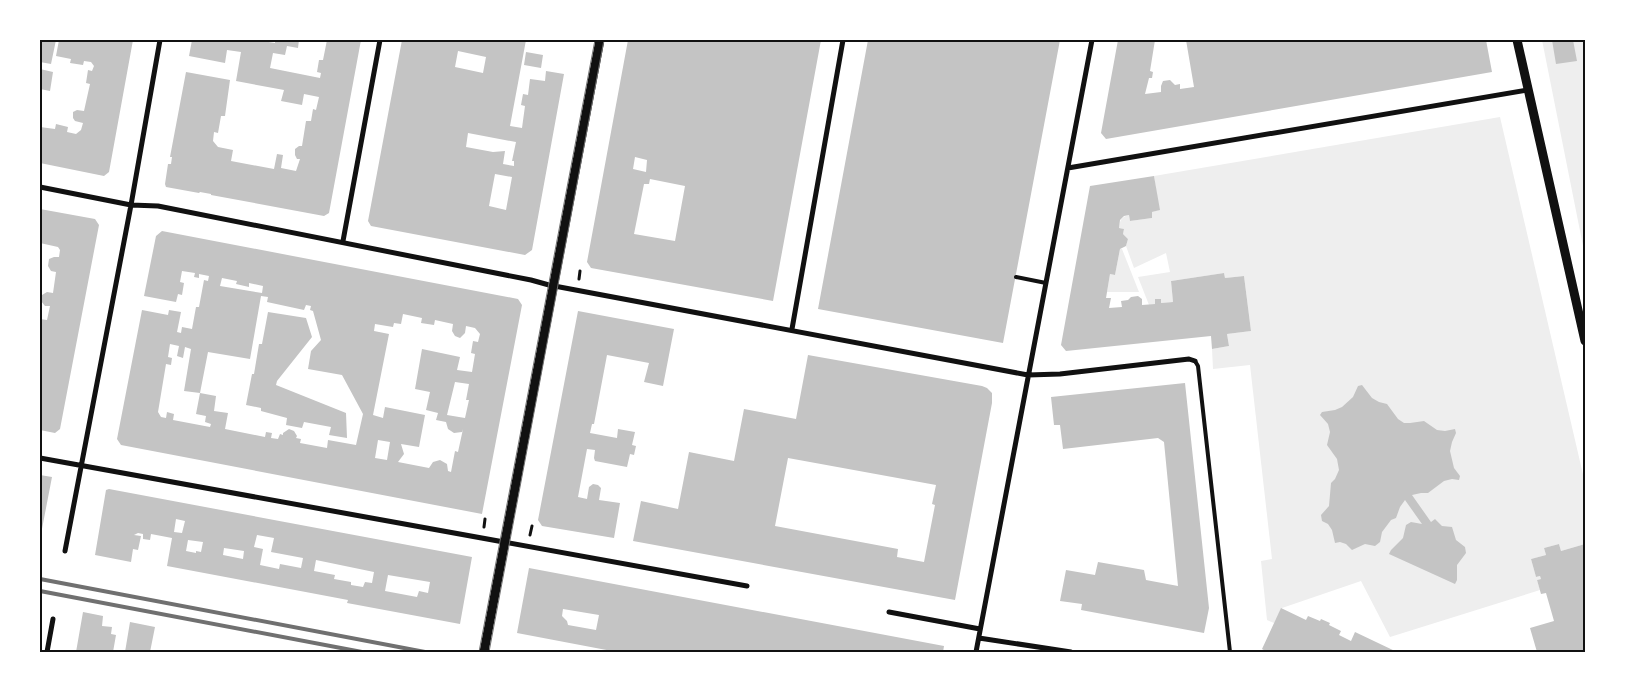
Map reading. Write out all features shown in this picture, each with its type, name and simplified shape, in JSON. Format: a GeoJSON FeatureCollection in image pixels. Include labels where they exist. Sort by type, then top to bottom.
{"type":"FeatureCollection","features":[{"type":"Feature","properties":{"kind":"street"},"geometry":{"type":"LineString","coordinates":[[65,551],[160,40]]}},
{"type":"Feature","properties":{"kind":"street"},"geometry":{"type":"LineString","coordinates":[[343,242],[380,40]]}},
{"type":"Feature","properties":{"kind":"street"},"geometry":{"type":"LineString","coordinates":[[484,652],[600,40]]}},
{"type":"Feature","properties":{"kind":"street"},"geometry":{"type":"LineString","coordinates":[[792,329],[843,40]]}},
{"type":"Feature","properties":{"kind":"street"},"geometry":{"type":"LineString","coordinates":[[976,652],[1092,40]]}},
{"type":"Feature","properties":{"kind":"street"},"geometry":{"type":"LineString","coordinates":[[1517,40],[1585,341]]}},
{"type":"Feature","properties":{"kind":"street"},"geometry":{"type":"LineString","coordinates":[[1068,168],[1527,90]]}},
{"type":"Feature","properties":{"kind":"street"},"geometry":{"type":"LineString","coordinates":[[40,187],[131,204],[158,206],[553,285],[1028,375],[1060,374],[1189,359],[1195,361]]}},
{"type":"Feature","properties":{"kind":"street"},"geometry":{"type":"LineString","coordinates":[[40,458],[504,544],[747,586]]}},
{"type":"Feature","properties":{"kind":"street"},"geometry":{"type":"LineString","coordinates":[[889,612],[980,629]]}},
{"type":"Feature","properties":{"kind":"street"},"geometry":{"type":"LineString","coordinates":[[47,652],[52,619]]}},
{"type":"Feature","properties":{"kind":"street"},"geometry":{"type":"LineString","coordinates":[[978,638],[1071,652]]}},
{"type":"Feature","properties":{"kind":"lane"},"geometry":{"type":"LineString","coordinates":[[1016,277],[1046,283]]}},
{"type":"Feature","properties":{"kind":"lane"},"geometry":{"type":"LineString","coordinates":[[1195,361],[1198,366],[1230,652]]}},
{"type":"Feature","properties":{"kind":"shaded area"},"geometry":{"type":"Polygon","coordinates":[[[1542,40],[1585,40],[1585,256],[1542,40]]]}},
{"type":"Feature","properties":{"kind":"shaded area"},"geometry":{"type":"Polygon","coordinates":[[[1500,117],[1585,483],[1585,544],[1561,551],[1559,544],[1544,548],[1546,555],[1531,559],[1536,577],[1540,576],[1541,579],[1537,580],[1540,590],[1390,637],[1361,581],[1282,608],[1274,623],[1267,620],[1261,561],[1272,559],[1250,365],[1213,369],[1212,349],[1229,346],[1227,334],[1251,331],[1244,276],[1225,278],[1224,273],[1171,281],[1173,302],[1161,303],[1161,299],[1155,299],[1155,304],[1149,305],[1138,277],[1170,272],[1166,253],[1134,268],[1126,246],[1128,239],[1123,234],[1124,229],[1119,228],[1120,221],[1129,215],[1130,221],[1152,218],[1152,212],[1159,210],[1154,176],[1500,117]]]}},
{"type":"Feature","properties":{"kind":"shaded area"},"geometry":{"type":"Polygon","coordinates":[[[1120,249],[1122,249],[1139,292],[1107,292],[1110,274],[1115,275],[1120,249]]]}},
{"type":"Feature","properties":{"kind":"building"},"geometry":{"type":"Polygon","coordinates":[[[40,40],[56,40],[51,64],[40,62],[40,40]]]}},
{"type":"Feature","properties":{"kind":"building"},"geometry":{"type":"Polygon","coordinates":[[[59,40],[133,40],[109,172],[104,176],[40,163],[40,127],[55,129],[56,124],[68,127],[67,132],[76,134],[81,130],[83,123],[75,121],[73,112],[77,110],[84,111],[90,84],[86,83],[88,70],[92,71],[94,66],[91,62],[84,61],[83,65],[70,63],[71,59],[56,56],[59,40]]]}},
{"type":"Feature","properties":{"kind":"building"},"geometry":{"type":"Polygon","coordinates":[[[192,40],[256,40],[275,43],[275,40],[299,40],[298,48],[287,46],[285,55],[273,53],[270,68],[320,78],[321,73],[317,72],[319,60],[323,60],[327,40],[361,40],[329,213],[324,216],[166,187],[168,164],[171,164],[172,157],[170,157],[186,72],[230,80],[225,116],[221,116],[218,133],[214,132],[213,141],[218,147],[233,150],[231,161],[274,169],[277,154],[283,155],[281,168],[296,171],[300,159],[297,159],[295,155],[295,149],[302,146],[306,121],[311,121],[313,109],[316,110],[319,97],[304,94],[302,105],[281,101],[284,90],[236,81],[241,52],[227,50],[225,63],[189,56],[192,40]]]}},
{"type":"Feature","properties":{"kind":"building"},"geometry":{"type":"Polygon","coordinates":[[[402,40],[526,40],[510,126],[522,128],[525,106],[521,105],[523,94],[528,95],[530,79],[545,81],[546,71],[564,74],[532,250],[525,255],[371,226],[368,221],[402,40]],[[458,51],[455,67],[483,73],[486,57],[458,51]],[[468,133],[466,147],[493,152],[505,151],[503,164],[514,166],[514,161],[512,161],[516,142],[468,133]],[[495,174],[489,206],[506,210],[512,177],[495,174]]]}},
{"type":"Feature","properties":{"kind":"building"},"geometry":{"type":"Polygon","coordinates":[[[628,40],[821,40],[773,301],[591,268],[587,262],[628,40]],[[635,157],[633,169],[646,172],[647,160],[635,157]],[[650,179],[649,184],[644,184],[634,234],[675,241],[685,186],[650,179]]]}},
{"type":"Feature","properties":{"kind":"building"},"geometry":{"type":"Polygon","coordinates":[[[868,40],[1060,40],[1003,343],[818,309],[868,40]]]}},
{"type":"Feature","properties":{"kind":"building"},"geometry":{"type":"Polygon","coordinates":[[[1118,40],[1155,40],[1150,71],[1153,72],[1152,78],[1149,78],[1145,94],[1161,92],[1163,81],[1170,80],[1175,85],[1180,84],[1180,89],[1194,87],[1186,40],[1486,40],[1492,72],[1106,139],[1101,133],[1118,40]]]}},
{"type":"Feature","properties":{"kind":"building"},"geometry":{"type":"Polygon","coordinates":[[[1552,40],[1573,40],[1577,61],[1556,64],[1552,40]]]}},
{"type":"Feature","properties":{"kind":"building"},"geometry":{"type":"Polygon","coordinates":[[[526,52],[543,55],[541,68],[524,65],[526,52]]]}},
{"type":"Feature","properties":{"kind":"building"},"geometry":{"type":"Polygon","coordinates":[[[40,69],[53,72],[50,91],[40,89],[40,69]]]}},
{"type":"Feature","properties":{"kind":"building"},"geometry":{"type":"Polygon","coordinates":[[[1154,176],[1160,210],[1152,212],[1152,218],[1130,221],[1129,215],[1124,216],[1120,220],[1119,228],[1124,229],[1123,234],[1128,239],[1126,246],[1120,249],[1115,275],[1110,274],[1106,298],[1111,298],[1109,308],[1122,307],[1121,301],[1138,296],[1142,299],[1142,305],[1155,304],[1155,299],[1161,299],[1161,303],[1173,302],[1171,281],[1224,273],[1225,278],[1244,276],[1251,331],[1227,334],[1229,346],[1212,349],[1211,336],[1066,351],[1061,345],[1090,186],[1154,176]]]}},
{"type":"Feature","properties":{"kind":"building"},"geometry":{"type":"Polygon","coordinates":[[[40,209],[95,219],[99,225],[60,429],[55,433],[40,430],[40,319],[47,320],[50,306],[45,306],[41,301],[42,295],[47,292],[53,293],[56,272],[51,271],[48,266],[49,259],[59,257],[60,250],[58,247],[40,243],[40,209]]]}},
{"type":"Feature","properties":{"kind":"building"},"geometry":{"type":"Polygon","coordinates":[[[162,231],[518,299],[522,305],[482,514],[121,445],[117,439],[142,310],[168,315],[169,310],[181,312],[177,332],[181,333],[182,327],[192,329],[196,307],[199,307],[204,280],[208,281],[209,276],[199,274],[199,278],[194,277],[195,273],[182,271],[180,282],[184,283],[182,295],[178,294],[176,302],[144,296],[156,236],[162,231]],[[222,278],[220,286],[262,293],[263,286],[249,283],[249,287],[236,284],[237,281],[222,278]],[[261,296],[250,359],[208,352],[200,393],[216,396],[214,411],[228,413],[225,429],[265,437],[266,432],[272,433],[271,438],[278,439],[280,434],[283,435],[289,429],[294,431],[297,436],[296,438],[301,439],[300,443],[327,448],[328,440],[356,445],[363,414],[342,375],[308,369],[311,351],[321,340],[313,311],[310,310],[311,306],[306,305],[304,310],[267,302],[268,297],[261,296]],[[403,314],[401,324],[394,323],[393,327],[375,324],[374,331],[389,334],[373,415],[383,418],[385,407],[425,415],[419,447],[401,444],[404,454],[398,462],[429,468],[433,462],[440,460],[447,464],[448,471],[451,472],[455,451],[458,452],[463,429],[462,432],[454,433],[448,429],[446,422],[436,420],[438,413],[426,410],[430,392],[415,389],[422,349],[460,357],[457,370],[472,372],[475,354],[471,353],[473,341],[478,342],[480,334],[475,328],[466,326],[465,333],[460,338],[455,336],[452,331],[453,324],[435,320],[434,325],[421,323],[422,318],[403,314]],[[170,344],[168,357],[172,358],[171,365],[166,364],[158,412],[161,417],[166,418],[167,412],[174,414],[173,420],[210,427],[211,424],[205,422],[206,416],[196,414],[200,393],[184,391],[191,349],[185,347],[183,358],[177,356],[179,346],[170,344]],[[455,382],[447,415],[465,418],[469,400],[466,400],[469,384],[455,382]],[[378,440],[375,458],[387,460],[390,442],[378,440]]]}},
{"type":"Feature","properties":{"kind":"building"},"geometry":{"type":"Polygon","coordinates":[[[578,311],[674,329],[663,386],[644,382],[649,363],[607,355],[594,424],[592,424],[590,433],[617,438],[618,429],[635,432],[632,445],[636,446],[634,455],[630,454],[627,467],[595,461],[595,450],[587,449],[578,497],[587,499],[589,487],[593,484],[601,488],[599,500],[620,503],[614,538],[542,526],[538,520],[578,311]]]}},
{"type":"Feature","properties":{"kind":"building"},"geometry":{"type":"Polygon","coordinates":[[[268,312],[306,318],[312,337],[277,381],[276,385],[346,413],[347,438],[329,435],[331,427],[304,422],[302,428],[286,425],[287,418],[261,411],[261,408],[246,405],[259,344],[262,344],[268,312]]]}},
{"type":"Feature","properties":{"kind":"building"},"geometry":{"type":"Polygon","coordinates":[[[808,355],[982,386],[992,393],[992,403],[955,600],[633,541],[641,501],[678,509],[689,452],[734,461],[744,409],[796,419],[808,355]],[[788,458],[775,526],[898,549],[897,557],[924,562],[935,505],[932,504],[936,485],[788,458]]]}},
{"type":"Feature","properties":{"kind":"building"},"geometry":{"type":"Polygon","coordinates":[[[1185,383],[1209,608],[1204,633],[1081,610],[1082,604],[1060,601],[1066,570],[1095,575],[1098,562],[1144,570],[1146,580],[1178,586],[1164,442],[1158,438],[1063,449],[1060,425],[1054,425],[1051,397],[1185,383]]]}},
{"type":"Feature","properties":{"kind":"building"},"geometry":{"type":"Polygon","coordinates":[[[1362,385],[1372,398],[1387,404],[1398,419],[1404,423],[1424,421],[1437,430],[1455,429],[1456,433],[1450,451],[1454,468],[1460,476],[1459,480],[1444,481],[1428,493],[1412,495],[1431,522],[1435,519],[1442,526],[1452,527],[1456,540],[1465,547],[1466,553],[1457,565],[1457,580],[1455,584],[1389,554],[1403,538],[1406,525],[1411,522],[1422,524],[1405,500],[1396,518],[1391,520],[1382,532],[1380,542],[1375,546],[1365,544],[1352,550],[1346,544],[1335,543],[1332,530],[1328,524],[1322,521],[1321,515],[1329,506],[1331,483],[1339,470],[1337,459],[1327,445],[1330,432],[1328,424],[1320,415],[1322,412],[1342,407],[1353,397],[1358,386],[1362,385]]]}},
{"type":"Feature","properties":{"kind":"building"},"geometry":{"type":"Polygon","coordinates":[[[40,475],[52,477],[41,534],[40,534],[40,475]]]}},
{"type":"Feature","properties":{"kind":"building"},"geometry":{"type":"Polygon","coordinates":[[[109,489],[472,557],[460,624],[347,603],[348,600],[167,566],[172,538],[151,534],[150,540],[143,539],[143,534],[138,533],[134,535],[141,536],[138,550],[133,549],[131,562],[95,555],[106,490],[109,489]],[[176,519],[174,532],[182,533],[185,521],[176,519]],[[257,535],[254,547],[263,549],[260,565],[279,569],[280,564],[301,568],[303,558],[271,552],[274,538],[257,535]],[[188,540],[186,551],[196,553],[196,551],[201,552],[203,542],[188,540]],[[224,548],[223,555],[243,559],[244,551],[224,548]],[[316,560],[314,571],[335,575],[334,579],[351,582],[351,585],[363,587],[365,582],[372,583],[374,572],[316,560]],[[388,575],[385,591],[417,597],[419,591],[428,593],[430,582],[388,575]]]}},
{"type":"Feature","properties":{"kind":"building"},"geometry":{"type":"Polygon","coordinates":[[[1559,544],[1561,551],[1585,544],[1585,652],[1537,652],[1530,628],[1554,621],[1546,593],[1541,594],[1537,580],[1541,579],[1540,576],[1536,577],[1531,559],[1546,555],[1544,548],[1559,544]]]}},
{"type":"Feature","properties":{"kind":"building"},"geometry":{"type":"Polygon","coordinates":[[[529,568],[944,646],[943,652],[617,652],[517,633],[529,568]],[[563,609],[562,616],[568,625],[596,630],[599,615],[563,609]]]}},
{"type":"Feature","properties":{"kind":"building"},"geometry":{"type":"Polygon","coordinates":[[[1281,608],[1306,620],[1308,616],[1330,623],[1329,625],[1341,631],[1339,635],[1351,641],[1355,632],[1397,652],[1267,652],[1262,649],[1281,608]]]}},
{"type":"Feature","properties":{"kind":"building"},"geometry":{"type":"Polygon","coordinates":[[[83,612],[103,616],[102,626],[112,627],[111,634],[116,635],[113,652],[76,652],[83,612]]]}},
{"type":"Feature","properties":{"kind":"building"},"geometry":{"type":"Polygon","coordinates":[[[130,622],[155,627],[150,652],[125,652],[130,622]]]}},
{"type":"Feature","properties":{"kind":"tram line"},"geometry":{"type":"LineString","coordinates":[[479,652],[595,40]]}},
{"type":"Feature","properties":{"kind":"tram line"},"geometry":{"type":"LineString","coordinates":[[489,652],[604,40]]}},
{"type":"Feature","properties":{"kind":"railway"},"geometry":{"type":"LineString","coordinates":[[40,579],[425,652]]}},
{"type":"Feature","properties":{"kind":"railway"},"geometry":{"type":"LineString","coordinates":[[40,591],[362,652]]}}]}
